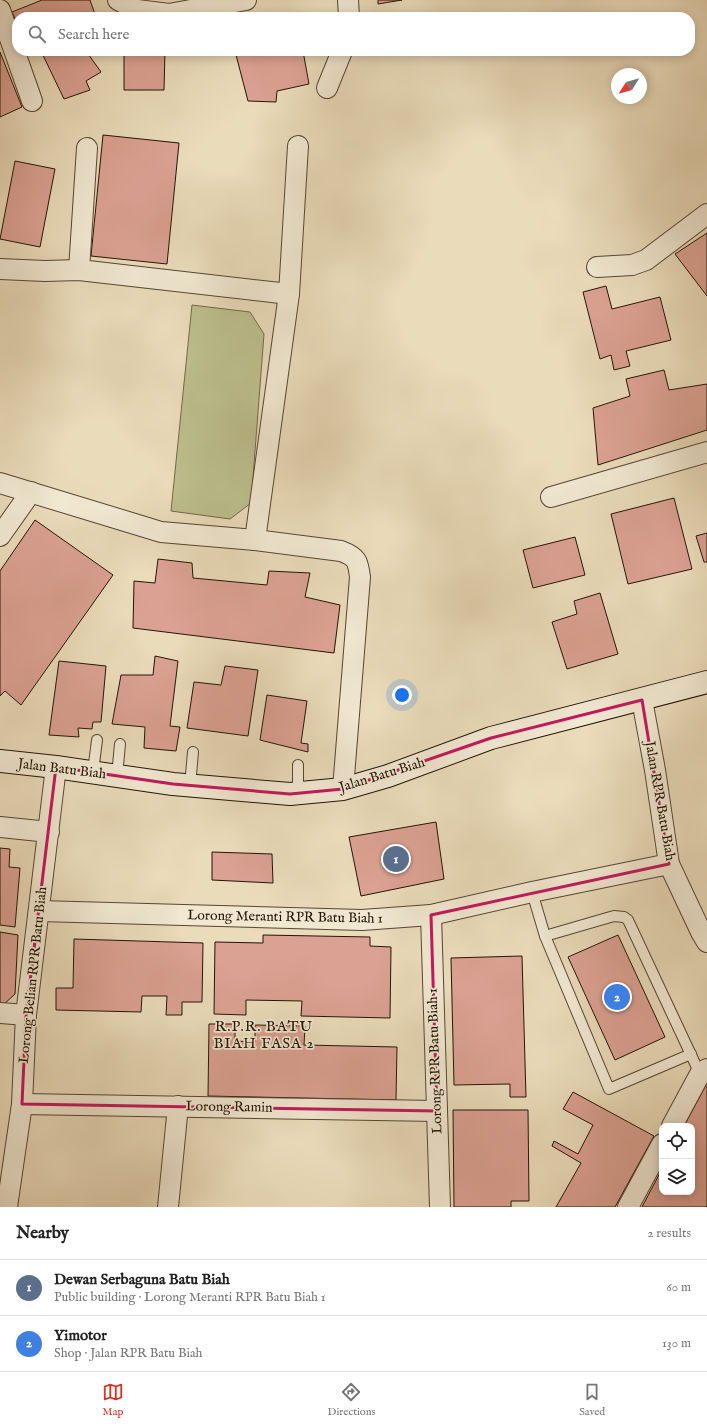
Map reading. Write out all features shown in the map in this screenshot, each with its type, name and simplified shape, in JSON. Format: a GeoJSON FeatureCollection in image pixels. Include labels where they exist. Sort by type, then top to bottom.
{"type":"FeatureCollection","features":[{"type":"Feature","properties":{"kind":"main road","name":"Jalan Batu Biah"},"geometry":{"type":"LineString","coordinates":[[0,761],[56,767],[190,786],[290,794],[343,789],[388,776],[491,738],[707,682]]}},
{"type":"Feature","properties":{"kind":"street"},"geometry":{"type":"LineString","coordinates":[[118,0],[137,10],[153,12]]}},
{"type":"Feature","properties":{"kind":"street"},"geometry":{"type":"LineString","coordinates":[[180,12],[246,0]]}},
{"type":"Feature","properties":{"kind":"street"},"geometry":{"type":"LineString","coordinates":[[348,0],[349,12]]}},
{"type":"Feature","properties":{"kind":"street"},"geometry":{"type":"LineString","coordinates":[[0,10],[12,44]]}},
{"type":"Feature","properties":{"kind":"street"},"geometry":{"type":"LineString","coordinates":[[16,56],[32,101]]}},
{"type":"Feature","properties":{"kind":"street"},"geometry":{"type":"LineString","coordinates":[[327,88],[340,56]]}},
{"type":"Feature","properties":{"kind":"street"},"geometry":{"type":"LineString","coordinates":[[255,540],[289,294],[298,146]]}},
{"type":"Feature","properties":{"kind":"street"},"geometry":{"type":"LineString","coordinates":[[79,270],[87,148]]}},
{"type":"Feature","properties":{"kind":"street"},"geometry":{"type":"LineString","coordinates":[[597,267],[632,265],[646,260],[707,214]]}},
{"type":"Feature","properties":{"kind":"street"},"geometry":{"type":"LineString","coordinates":[[0,269],[45,272],[79,270],[289,294]]}},
{"type":"Feature","properties":{"kind":"street"},"geometry":{"type":"LineString","coordinates":[[551,497],[707,452]]}},
{"type":"Feature","properties":{"kind":"street"},"geometry":{"type":"LineString","coordinates":[[0,483],[161,532],[255,540],[341,551],[352,555],[358,565],[360,577],[343,789]]}},
{"type":"Feature","properties":{"kind":"street"},"geometry":{"type":"LineString","coordinates":[[0,536],[31,492]]}},
{"type":"Feature","properties":{"kind":"street","name":"Jalan RPR Batu Biah"},"geometry":{"type":"LineString","coordinates":[[642,700],[655,770],[669,864],[700,932],[707,942]]}},
{"type":"Feature","properties":{"kind":"street","name":"Lorong Belian RPR Batu Biah"},"geometry":{"type":"LineString","coordinates":[[7,1207],[22,1104],[26,1015],[56,767]]}},
{"type":"Feature","properties":{"kind":"street"},"geometry":{"type":"LineString","coordinates":[[0,827],[49,832]]}},
{"type":"Feature","properties":{"kind":"street","name":"Lorong Meranti RPR Batu Biah 1"},"geometry":{"type":"LineString","coordinates":[[39,912],[362,920],[430,915],[532,892],[669,864]]}},
{"type":"Feature","properties":{"kind":"street","name":"Lorong RPR Batu Biah 1"},"geometry":{"type":"LineString","coordinates":[[430,915],[440,1207]]}},
{"type":"Feature","properties":{"kind":"street"},"geometry":{"type":"LineString","coordinates":[[0,1013],[26,1015]]}},
{"type":"Feature","properties":{"kind":"street"},"geometry":{"type":"LineString","coordinates":[[674,1123],[703,1072]]}},
{"type":"Feature","properties":{"kind":"street","name":"Lorong Ramin"},"geometry":{"type":"LineString","coordinates":[[22,1104],[437,1111]]}},
{"type":"Feature","properties":{"kind":"street"},"geometry":{"type":"LineString","coordinates":[[168,1207],[178,1106]]}},
{"type":"Feature","properties":{"kind":"street"},"geometry":{"type":"LineString","coordinates":[[628,1207],[659,1150]]}},
{"type":"Feature","properties":{"kind":"lane"},"geometry":{"type":"LineString","coordinates":[[93,772],[97,740]]}},
{"type":"Feature","properties":{"kind":"lane"},"geometry":{"type":"LineString","coordinates":[[117,776],[120,744]]}},
{"type":"Feature","properties":{"kind":"lane"},"geometry":{"type":"LineString","coordinates":[[190,786],[193,752]]}},
{"type":"Feature","properties":{"kind":"lane"},"geometry":{"type":"LineString","coordinates":[[298,764],[298,793]]}},
{"type":"Feature","properties":{"kind":"lane"},"geometry":{"type":"LineString","coordinates":[[532,892],[545,936],[609,1089],[691,1054]]}},
{"type":"Feature","properties":{"kind":"lane"},"geometry":{"type":"LineString","coordinates":[[545,936],[614,916],[624,917],[628,920],[691,1054],[703,1072]]}},
{"type":"Feature","properties":{"kind":"highlighted area"},"geometry":{"type":"Polygon","coordinates":[[[642,700],[669,864],[431,915],[437,1111],[22,1104],[26,1015],[56,767],[173,784],[290,794],[343,789],[491,738],[642,700]]]}},
{"type":"Feature","properties":{"kind":"green space"},"geometry":{"type":"Polygon","coordinates":[[[192,305],[250,312],[264,334],[251,503],[230,519],[171,511],[192,305]]]}},
{"type":"Feature","properties":{"kind":"building"},"geometry":{"type":"Polygon","coordinates":[[[42,0],[90,0],[94,12],[12,12],[42,0]]]}},
{"type":"Feature","properties":{"kind":"building"},"geometry":{"type":"Polygon","coordinates":[[[378,0],[402,0],[378,4],[378,0]]]}},
{"type":"Feature","properties":{"kind":"building"},"geometry":{"type":"Polygon","coordinates":[[[0,52],[22,107],[0,117],[0,52]]]}},
{"type":"Feature","properties":{"kind":"building"},"geometry":{"type":"Polygon","coordinates":[[[43,56],[90,56],[101,72],[86,81],[90,90],[64,99],[43,56]]]}},
{"type":"Feature","properties":{"kind":"building"},"geometry":{"type":"Polygon","coordinates":[[[124,56],[165,56],[164,90],[124,90],[124,56]]]}},
{"type":"Feature","properties":{"kind":"building"},"geometry":{"type":"Polygon","coordinates":[[[236,56],[304,56],[309,84],[277,91],[276,102],[248,101],[236,56]]]}},
{"type":"Feature","properties":{"kind":"building"},"geometry":{"type":"Polygon","coordinates":[[[103,135],[179,143],[167,264],[91,256],[103,135]]]}},
{"type":"Feature","properties":{"kind":"building"},"geometry":{"type":"Polygon","coordinates":[[[15,161],[55,169],[40,247],[0,239],[15,161]]]}},
{"type":"Feature","properties":{"kind":"building"},"geometry":{"type":"Polygon","coordinates":[[[707,233],[707,296],[675,254],[707,233]]]}},
{"type":"Feature","properties":{"kind":"building"},"geometry":{"type":"Polygon","coordinates":[[[606,286],[612,309],[660,297],[671,340],[626,351],[630,366],[614,370],[611,355],[600,359],[583,292],[606,286]]]}},
{"type":"Feature","properties":{"kind":"building"},"geometry":{"type":"Polygon","coordinates":[[[664,370],[669,390],[707,384],[707,430],[598,465],[593,408],[630,396],[626,379],[664,370]]]}},
{"type":"Feature","properties":{"kind":"building"},"geometry":{"type":"Polygon","coordinates":[[[674,498],[692,569],[628,584],[611,514],[674,498]]]}},
{"type":"Feature","properties":{"kind":"building"},"geometry":{"type":"Polygon","coordinates":[[[35,520],[113,575],[21,705],[5,691],[0,696],[0,571],[35,520]]]}},
{"type":"Feature","properties":{"kind":"building"},"geometry":{"type":"Polygon","coordinates":[[[707,533],[707,562],[704,562],[696,536],[707,533]]]}},
{"type":"Feature","properties":{"kind":"building"},"geometry":{"type":"Polygon","coordinates":[[[575,537],[585,575],[533,588],[523,550],[575,537]]]}},
{"type":"Feature","properties":{"kind":"building"},"geometry":{"type":"Polygon","coordinates":[[[158,559],[192,563],[193,578],[267,585],[269,571],[310,573],[305,597],[340,605],[334,653],[133,628],[134,581],[155,583],[158,559]]]}},
{"type":"Feature","properties":{"kind":"building"},"geometry":{"type":"Polygon","coordinates":[[[600,593],[618,654],[567,669],[552,622],[577,614],[574,601],[600,593]]]}},
{"type":"Feature","properties":{"kind":"building"},"geometry":{"type":"Polygon","coordinates":[[[155,656],[178,661],[170,726],[180,727],[176,751],[144,748],[145,727],[112,724],[121,675],[153,675],[155,656]]]}},
{"type":"Feature","properties":{"kind":"building"},"geometry":{"type":"Polygon","coordinates":[[[59,661],[106,666],[101,722],[93,722],[92,729],[78,728],[79,737],[49,735],[59,661]]]}},
{"type":"Feature","properties":{"kind":"building"},"geometry":{"type":"Polygon","coordinates":[[[225,666],[258,670],[248,736],[187,728],[194,682],[221,685],[225,666]]]}},
{"type":"Feature","properties":{"kind":"building"},"geometry":{"type":"Polygon","coordinates":[[[267,695],[307,701],[301,743],[308,744],[308,752],[260,740],[267,695]]]}},
{"type":"Feature","properties":{"kind":"building"},"geometry":{"type":"Polygon","coordinates":[[[436,822],[444,879],[361,896],[349,837],[436,822]]]}},
{"type":"Feature","properties":{"kind":"building"},"geometry":{"type":"Polygon","coordinates":[[[0,848],[10,849],[9,867],[20,868],[15,927],[0,925],[0,848]]]}},
{"type":"Feature","properties":{"kind":"building"},"geometry":{"type":"Polygon","coordinates":[[[212,852],[272,854],[273,883],[212,880],[212,852]]]}},
{"type":"Feature","properties":{"kind":"building"},"geometry":{"type":"Polygon","coordinates":[[[0,932],[18,935],[15,994],[2,1006],[0,1006],[0,932]]]}},
{"type":"Feature","properties":{"kind":"building"},"geometry":{"type":"Polygon","coordinates":[[[263,935],[370,937],[370,946],[391,947],[390,1018],[301,1016],[302,1001],[246,1000],[246,1015],[214,1014],[215,942],[263,943],[263,935]]]}},
{"type":"Feature","properties":{"kind":"building"},"geometry":{"type":"Polygon","coordinates":[[[618,935],[665,1037],[615,1060],[568,957],[618,935]]]}},
{"type":"Feature","properties":{"kind":"building"},"geometry":{"type":"Polygon","coordinates":[[[74,939],[203,943],[202,1002],[182,1002],[182,1015],[166,1015],[167,996],[142,996],[141,1012],[56,1010],[56,988],[73,988],[74,939]]]}},
{"type":"Feature","properties":{"kind":"building"},"geometry":{"type":"Polygon","coordinates":[[[522,956],[526,1097],[510,1097],[510,1084],[454,1085],[451,958],[522,956]]]}},
{"type":"Feature","properties":{"kind":"building"},"geometry":{"type":"Polygon","coordinates":[[[209,1024],[235,1024],[235,1041],[255,1042],[255,1025],[305,1026],[304,1045],[397,1047],[396,1100],[208,1096],[209,1024]]]}},
{"type":"Feature","properties":{"kind":"building"},"geometry":{"type":"Polygon","coordinates":[[[707,1083],[707,1207],[642,1207],[659,1175],[659,1195],[695,1195],[695,1123],[686,1123],[707,1083]]]}},
{"type":"Feature","properties":{"kind":"building"},"geometry":{"type":"Polygon","coordinates":[[[573,1092],[654,1136],[615,1207],[556,1207],[581,1163],[552,1146],[554,1141],[578,1154],[593,1125],[563,1109],[573,1092]]]}},
{"type":"Feature","properties":{"kind":"building"},"geometry":{"type":"Polygon","coordinates":[[[453,1110],[528,1110],[529,1201],[511,1201],[511,1207],[454,1207],[453,1110]]]}},
{"type":"Feature","properties":{"kind":"place","name":"Dewan Serbaguna Batu Biah"},"geometry":{"type":"Point","coordinates":[396,859]}},
{"type":"Feature","properties":{"kind":"place","name":"Yimotor"},"geometry":{"type":"Point","coordinates":[617,997]}},
{"type":"Feature","properties":{"kind":"district","name":"R.P.R. BATU BIAH FASA 2"},"geometry":{"type":"Point","coordinates":[264,1034]}}]}
